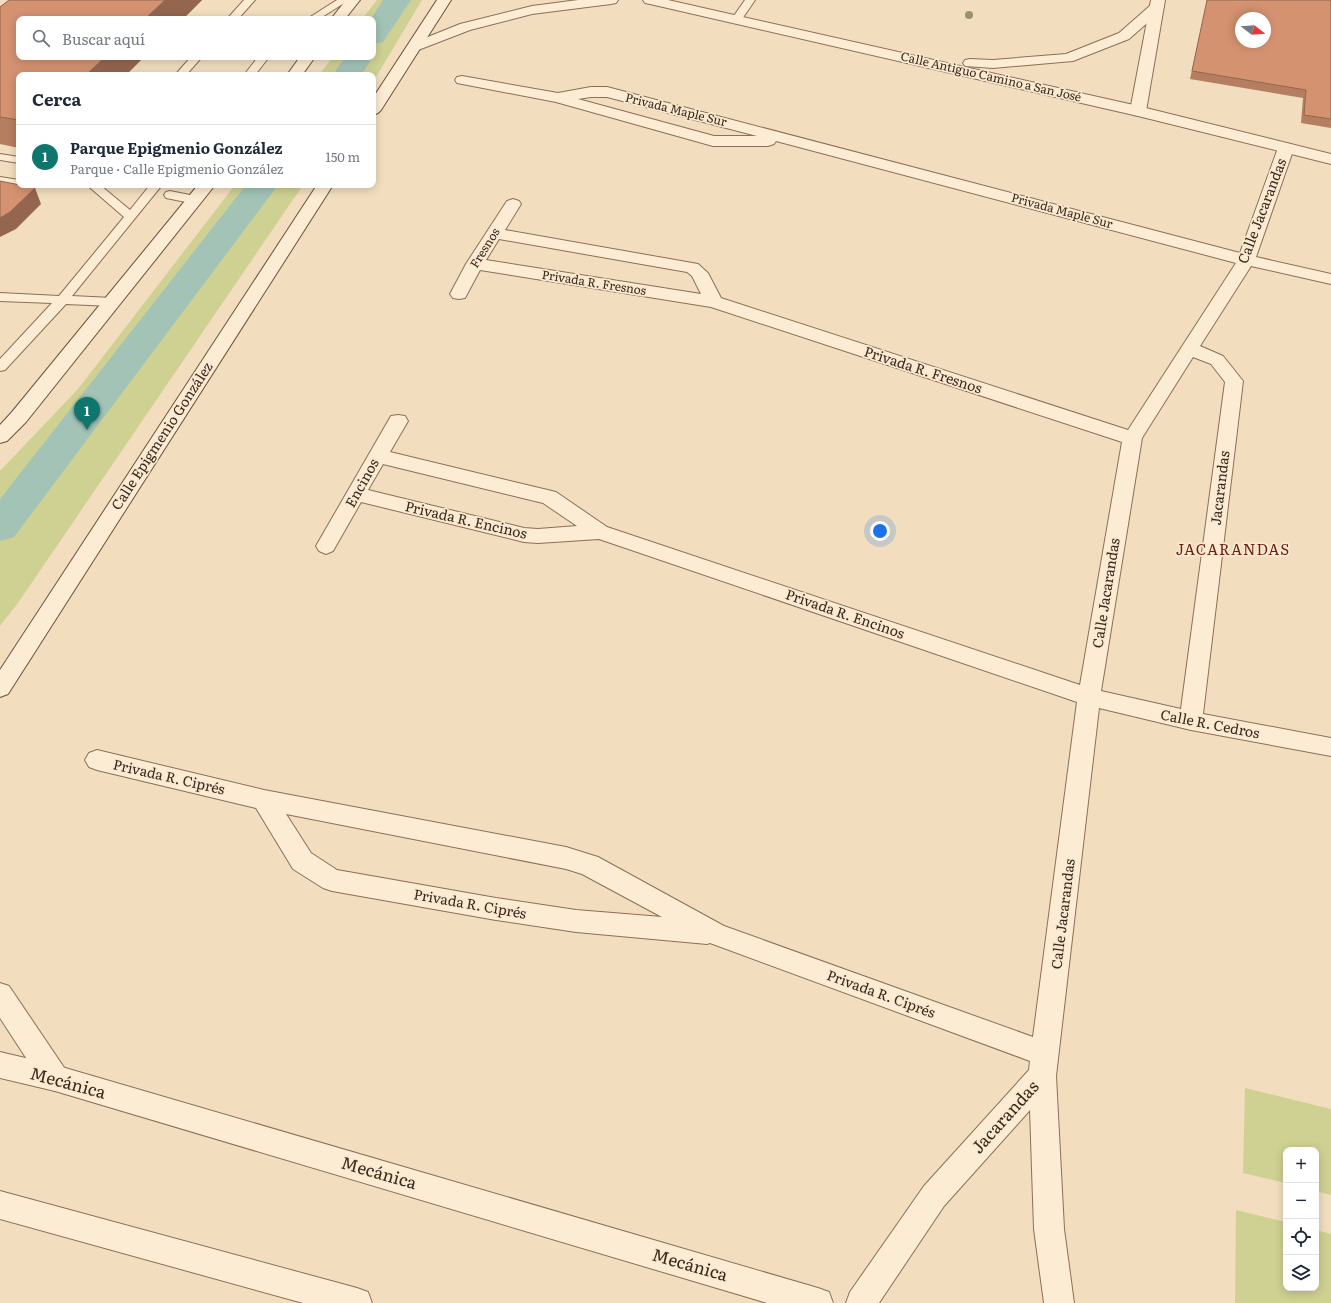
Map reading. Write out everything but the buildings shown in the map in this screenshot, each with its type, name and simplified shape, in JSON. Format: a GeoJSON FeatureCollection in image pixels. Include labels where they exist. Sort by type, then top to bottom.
{"type":"FeatureCollection","features":[{"type":"Feature","properties":{"kind":"street"},"geometry":{"type":"LineString","coordinates":[[340,16],[353,0]]}},
{"type":"Feature","properties":{"kind":"street"},"geometry":{"type":"LineString","coordinates":[[376,105],[444,0]]}},
{"type":"Feature","properties":{"kind":"street"},"geometry":{"type":"LineString","coordinates":[[413,48],[465,27],[532,10],[611,0]]}},
{"type":"Feature","properties":{"kind":"street","name":"Calle Antiguo Camino a San José"},"geometry":{"type":"LineString","coordinates":[[656,1],[1138,111],[1331,159]]}},
{"type":"Feature","properties":{"kind":"street"},"geometry":{"type":"LineString","coordinates":[[918,61],[993,64],[1068,58],[1124,36],[1157,3]]}},
{"type":"Feature","properties":{"kind":"street"},"geometry":{"type":"LineString","coordinates":[[1138,111],[1157,3]]}},
{"type":"Feature","properties":{"kind":"street"},"geometry":{"type":"LineString","coordinates":[[296,72],[306,60]]}},
{"type":"Feature","properties":{"kind":"street","name":"Privada Maple Sur"},"geometry":{"type":"LineString","coordinates":[[462,80],[558,98],[713,141],[793,140]]}},
{"type":"Feature","properties":{"kind":"street","name":"Privada Maple Sur"},"geometry":{"type":"LineString","coordinates":[[558,98],[591,92],[607,92],[1246,260],[1331,279]]}},
{"type":"Feature","properties":{"kind":"street","name":"Calle Jacarandas"},"geometry":{"type":"LineString","coordinates":[[1044,1065],[1089,697],[1132,438],[1246,260],[1286,148]]}},
{"type":"Feature","properties":{"kind":"street"},"geometry":{"type":"LineString","coordinates":[[0,436],[19,418],[205,188]]}},
{"type":"Feature","properties":{"kind":"street","name":"Calle Epigmenio González"},"geometry":{"type":"LineString","coordinates":[[0,688],[322,188]]}},
{"type":"Feature","properties":{"kind":"street","name":"Fresnos"},"geometry":{"type":"LineString","coordinates":[[459,294],[475,264],[513,204]]}},
{"type":"Feature","properties":{"kind":"street"},"geometry":{"type":"LineString","coordinates":[[495,233],[692,268],[699,273],[714,302]]}},
{"type":"Feature","properties":{"kind":"street","name":"Privada R. Fresnos"},"geometry":{"type":"LineString","coordinates":[[475,264],[714,302],[1132,438]]}},
{"type":"Feature","properties":{"kind":"street","name":"Jacarandas"},"geometry":{"type":"LineString","coordinates":[[1190,348],[1217,360],[1234,381],[1191,721]]}},
{"type":"Feature","properties":{"kind":"street","name":"Encinos"},"geometry":{"type":"LineString","coordinates":[[326,546],[398,420]]}},
{"type":"Feature","properties":{"kind":"street","name":"Privada R. Encinos"},"geometry":{"type":"LineString","coordinates":[[377,456],[549,497],[600,532],[1089,697]]}},
{"type":"Feature","properties":{"kind":"street","name":"Privada R. Encinos"},"geometry":{"type":"LineString","coordinates":[[356,494],[524,535],[538,536],[600,532]]}},
{"type":"Feature","properties":{"kind":"street","name":"Calle R. Cedros"},"geometry":{"type":"LineString","coordinates":[[1089,697],[1191,721],[1331,748]]}},
{"type":"Feature","properties":{"kind":"street","name":"Privada R. Ciprés"},"geometry":{"type":"LineString","coordinates":[[97,760],[264,800],[566,858],[583,863],[716,934],[1044,1065]]}},
{"type":"Feature","properties":{"kind":"street","name":"Privada R. Ciprés"},"geometry":{"type":"LineString","coordinates":[[264,800],[302,861],[332,880],[496,909],[576,921],[716,934]]}},
{"type":"Feature","properties":{"kind":"street"},"geometry":{"type":"LineString","coordinates":[[0,995],[56,1078]]}},
{"type":"Feature","properties":{"kind":"street","name":"Mecánica"},"geometry":{"type":"LineString","coordinates":[[0,1065],[56,1078],[755,1294],[818,1303]]}},
{"type":"Feature","properties":{"kind":"street","name":"Jacarandas"},"geometry":{"type":"LineString","coordinates":[[861,1303],[934,1196],[1044,1065]]}},
{"type":"Feature","properties":{"kind":"street","name":"Jacarandas"},"geometry":{"type":"LineString","coordinates":[[1044,1065],[1049,1229],[1059,1303]]}},
{"type":"Feature","properties":{"kind":"street"},"geometry":{"type":"LineString","coordinates":[[0,1205],[357,1303]]}},
{"type":"Feature","properties":{"kind":"lane"},"geometry":{"type":"LineString","coordinates":[[235,16],[250,0]]}},
{"type":"Feature","properties":{"kind":"lane"},"geometry":{"type":"LineString","coordinates":[[317,16],[344,0]]}},
{"type":"Feature","properties":{"kind":"lane"},"geometry":{"type":"LineString","coordinates":[[736,20],[750,0]]}},
{"type":"Feature","properties":{"kind":"lane"},"geometry":{"type":"LineString","coordinates":[[183,72],[194,60]]}},
{"type":"Feature","properties":{"kind":"lane"},"geometry":{"type":"LineString","coordinates":[[252,72],[262,60]]}},
{"type":"Feature","properties":{"kind":"lane"},"geometry":{"type":"LineString","coordinates":[[0,157],[16,160]]}},
{"type":"Feature","properties":{"kind":"lane"},"geometry":{"type":"LineString","coordinates":[[0,182],[16,184]]}},
{"type":"Feature","properties":{"kind":"lane"},"geometry":{"type":"LineString","coordinates":[[97,188],[130,216]]}},
{"type":"Feature","properties":{"kind":"lane"},"geometry":{"type":"LineString","coordinates":[[0,367],[62,300],[153,188]]}},
{"type":"Feature","properties":{"kind":"lane"},"geometry":{"type":"LineString","coordinates":[[170,195],[196,200]]}},
{"type":"Feature","properties":{"kind":"lane"},"geometry":{"type":"LineString","coordinates":[[0,297],[112,302]]}},
{"type":"Feature","properties":{"kind":"green space"},"geometry":{"type":"Polygon","coordinates":[[[377,0],[422,0],[376,77],[376,72],[321,72],[331,60],[376,60],[376,16],[364,16],[377,0]]]}},
{"type":"Feature","properties":{"kind":"green space"},"geometry":{"type":"Polygon","coordinates":[[[233,188],[301,188],[18,603],[0,626],[0,471],[78,389],[233,188]]]}},
{"type":"Feature","properties":{"kind":"green space"},"geometry":{"type":"Polygon","coordinates":[[[1245,1088],[1331,1109],[1331,1195],[1319,1192],[1319,1147],[1283,1147],[1283,1182],[1243,1173],[1245,1088]]]}},
{"type":"Feature","properties":{"kind":"green space"},"geometry":{"type":"Polygon","coordinates":[[[1236,1210],[1283,1221],[1283,1291],[1319,1291],[1319,1231],[1331,1234],[1331,1303],[1235,1303],[1236,1210]]]}},
{"type":"Feature","properties":{"kind":"waterway"},"geometry":{"type":"LineString","coordinates":[[376,32],[397,0]]}},
{"type":"Feature","properties":{"kind":"waterway"},"geometry":{"type":"LineString","coordinates":[[349,72],[357,60]]}},
{"type":"Feature","properties":{"kind":"waterway"},"geometry":{"type":"LineString","coordinates":[[0,527],[260,188]]}},
{"type":"Feature","properties":{"kind":"place","name":"Parque Epigmenio González"},"geometry":{"type":"Point","coordinates":[87,430]}},
{"type":"Feature","properties":{"kind":"district","name":"JACARANDAS"},"geometry":{"type":"Point","coordinates":[1233,550]}}]}
